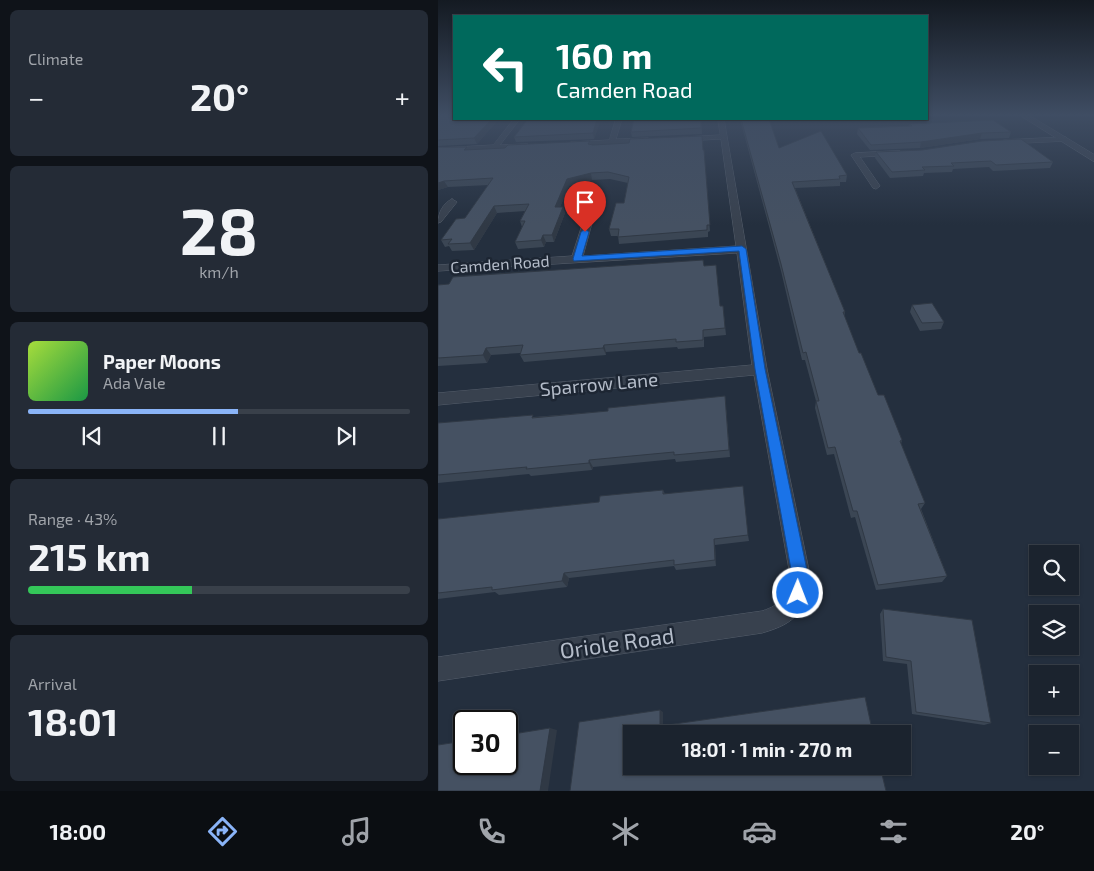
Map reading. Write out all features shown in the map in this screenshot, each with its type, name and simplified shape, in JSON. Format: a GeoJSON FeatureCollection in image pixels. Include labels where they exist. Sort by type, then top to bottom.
{"type":"FeatureCollection","features":[{"type":"Feature","properties":{"kind":"street"},"geometry":{"type":"LineString","coordinates":[[726,151],[760,369]]}},
{"type":"Feature","properties":{"kind":"street"},"geometry":{"type":"LineString","coordinates":[[1081,151],[1094,159]]}},
{"type":"Feature","properties":{"kind":"street"},"geometry":{"type":"LineString","coordinates":[[876,186],[855,155],[903,153]]}},
{"type":"Feature","properties":{"kind":"street"},"geometry":{"type":"LineString","coordinates":[[577,259],[596,194]]}},
{"type":"Feature","properties":{"kind":"street"},"geometry":{"type":"LineString","coordinates":[[438,220],[452,202]]}},
{"type":"Feature","properties":{"kind":"street","name":"Camden Road"},"geometry":{"type":"LineString","coordinates":[[438,268],[742,249]]}},
{"type":"Feature","properties":{"kind":"street","name":"Sparrow Lane"},"geometry":{"type":"LineString","coordinates":[[438,399],[760,369]]}},
{"type":"Feature","properties":{"kind":"street","name":"Oriole Road"},"geometry":{"type":"LineString","coordinates":[[438,669],[762,622],[779,618],[792,607],[798,593],[800,575],[760,369]]}},
{"type":"Feature","properties":{"kind":"building"},"geometry":{"type":"Polygon","coordinates":[[[438,151],[704,151],[710,225],[707,225],[707,230],[618,237],[619,229],[609,229],[616,203],[624,203],[629,177],[608,172],[591,173],[567,179],[555,207],[563,207],[552,235],[543,235],[541,240],[515,242],[525,221],[520,221],[529,204],[494,206],[470,243],[448,244],[452,239],[441,240],[456,219],[465,218],[493,178],[438,183],[438,151]]]}},
{"type":"Feature","properties":{"kind":"building"},"geometry":{"type":"Polygon","coordinates":[[[750,151],[833,151],[847,175],[839,176],[840,179],[792,182],[845,312],[843,312],[859,353],[861,353],[878,395],[884,395],[902,440],[900,441],[925,503],[918,504],[947,576],[878,585],[857,511],[853,511],[835,447],[828,448],[816,401],[819,401],[806,352],[803,353],[750,151]]]}},
{"type":"Feature","properties":{"kind":"building"},"geometry":{"type":"Polygon","coordinates":[[[1038,151],[1053,162],[996,165],[991,161],[951,163],[954,166],[922,167],[925,170],[892,172],[876,152],[1038,151]]]}},
{"type":"Feature","properties":{"kind":"building"},"geometry":{"type":"Polygon","coordinates":[[[703,260],[704,266],[716,265],[720,306],[723,306],[725,328],[703,330],[703,340],[676,342],[676,339],[604,345],[603,348],[520,355],[523,345],[486,348],[483,355],[438,358],[438,285],[449,284],[453,277],[703,260]]]}},
{"type":"Feature","properties":{"kind":"building"},"geometry":{"type":"Polygon","coordinates":[[[932,303],[944,322],[922,323],[912,305],[932,303]]]}},
{"type":"Feature","properties":{"kind":"building"},"geometry":{"type":"Polygon","coordinates":[[[725,396],[729,450],[674,455],[674,452],[589,460],[589,463],[438,475],[438,423],[533,415],[532,418],[608,411],[608,408],[725,396]]]}},
{"type":"Feature","properties":{"kind":"building"},"geometry":{"type":"Polygon","coordinates":[[[743,486],[748,535],[714,539],[715,560],[674,565],[674,560],[564,573],[562,581],[492,590],[492,587],[438,593],[438,519],[599,502],[600,496],[663,490],[663,494],[743,486]]]}},
{"type":"Feature","properties":{"kind":"building"},"geometry":{"type":"Polygon","coordinates":[[[883,609],[972,620],[991,723],[916,712],[911,661],[886,657],[883,609]]]}},
{"type":"Feature","properties":{"kind":"building"},"geometry":{"type":"Polygon","coordinates":[[[865,697],[871,725],[667,725],[865,697]]]}},
{"type":"Feature","properties":{"kind":"building"},"geometry":{"type":"Polygon","coordinates":[[[660,710],[660,725],[623,725],[623,775],[882,775],[886,791],[570,791],[579,722],[660,710]]]}},
{"type":"Feature","properties":{"kind":"building"},"geometry":{"type":"Polygon","coordinates":[[[550,728],[540,791],[438,791],[438,745],[453,743],[453,775],[518,775],[518,733],[550,728]]]}},
{"type":"Feature","properties":{"kind":"route"},"geometry":{"type":"LineString","coordinates":[[585,232],[577,259],[742,249],[760,369],[800,575],[798,593]]}}]}
